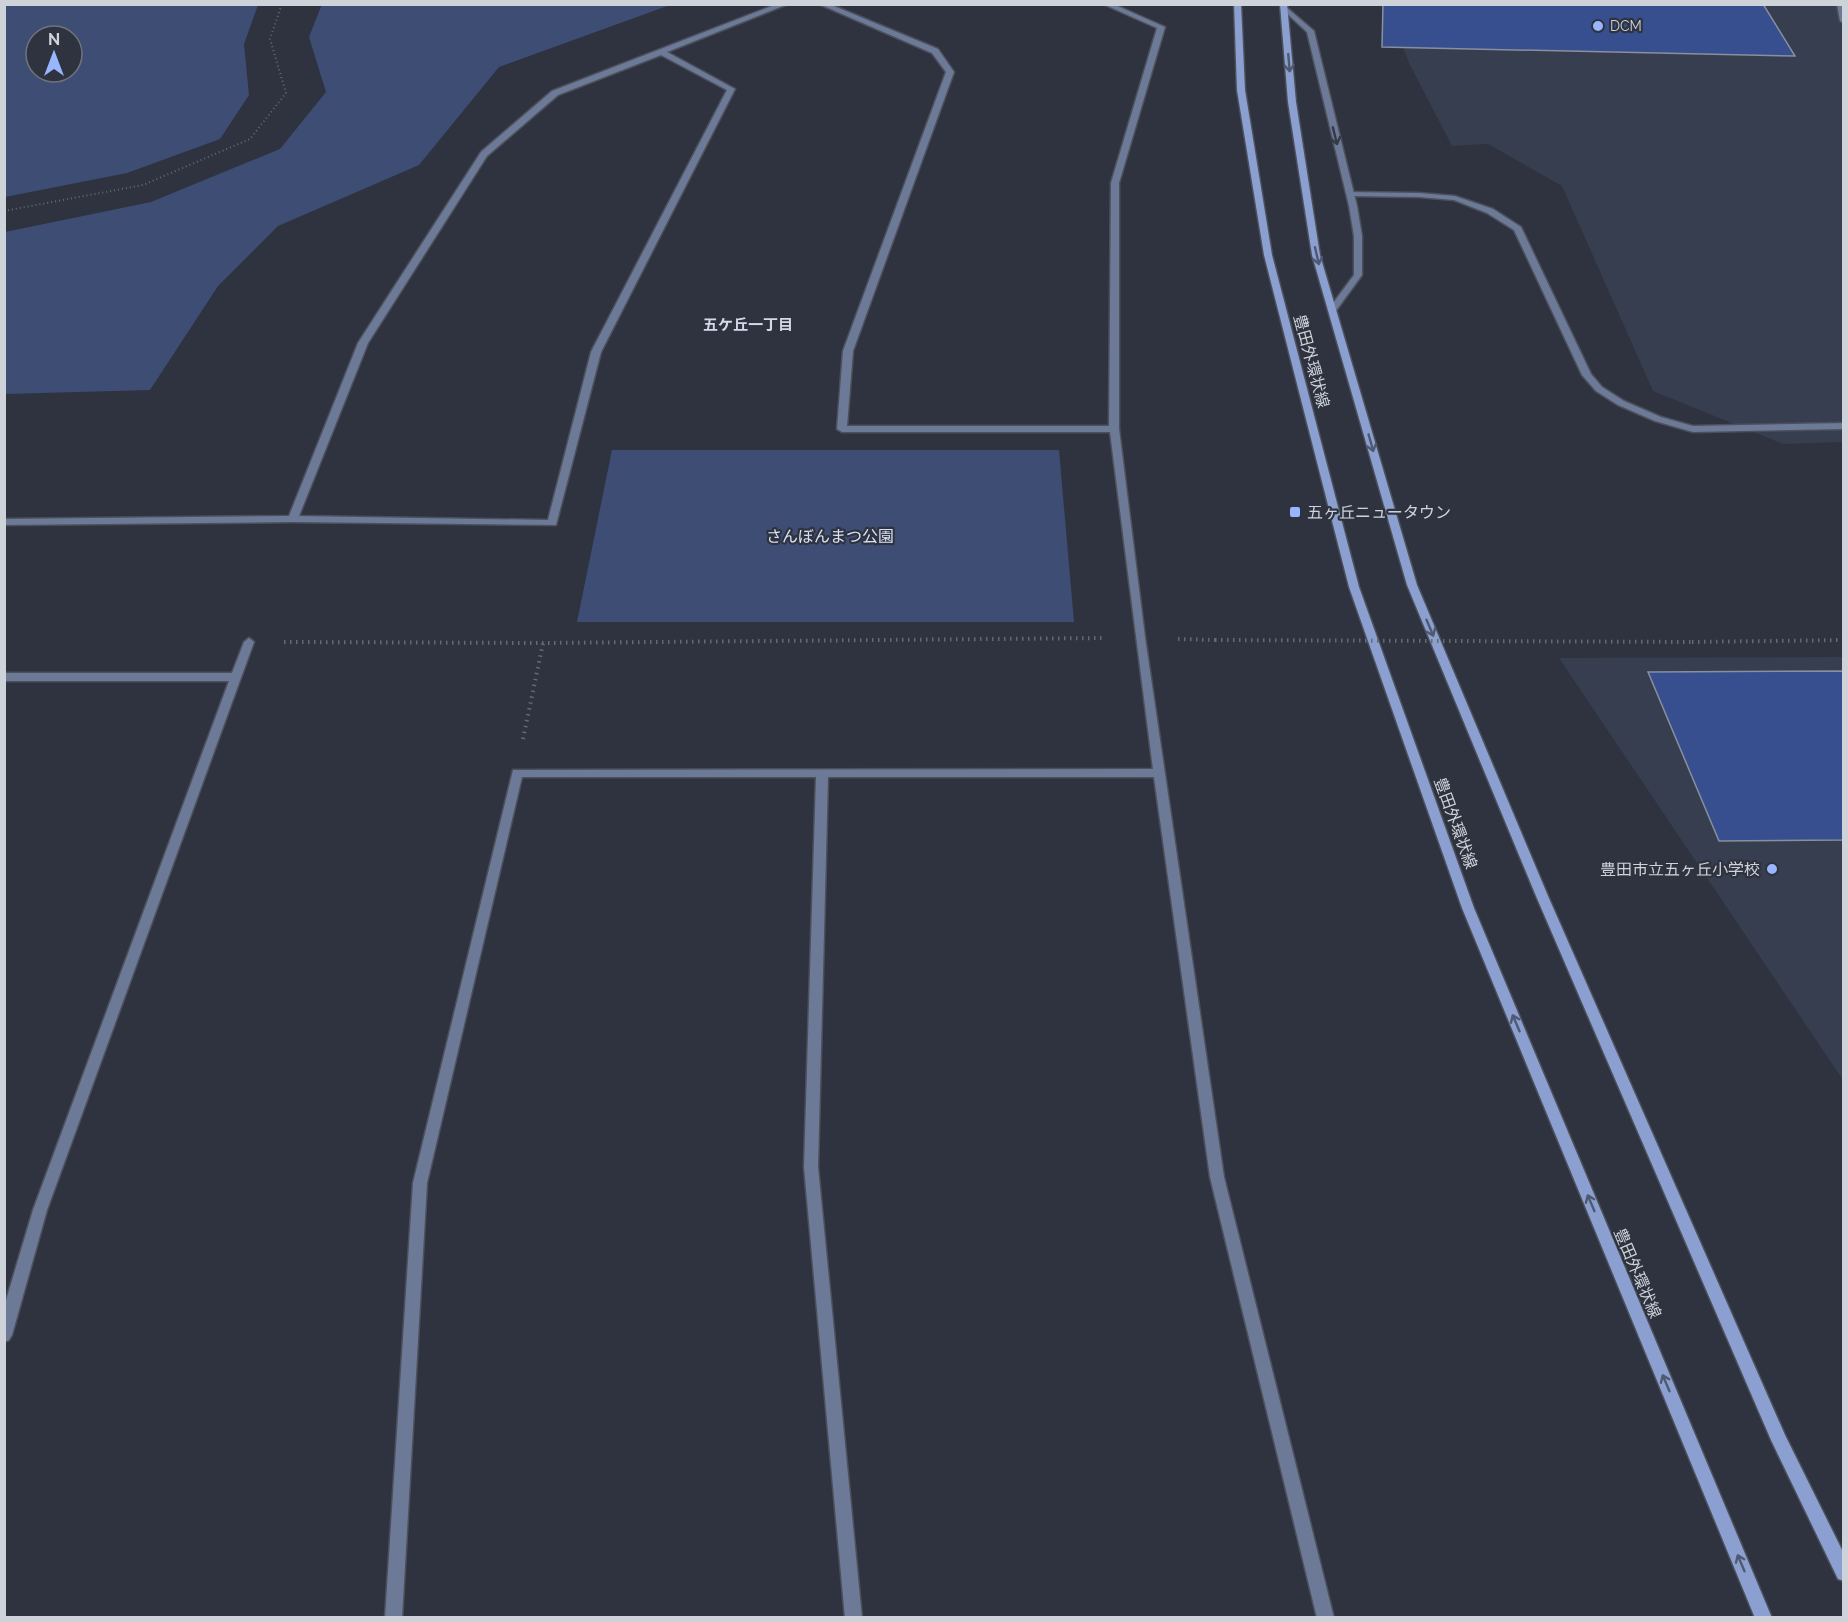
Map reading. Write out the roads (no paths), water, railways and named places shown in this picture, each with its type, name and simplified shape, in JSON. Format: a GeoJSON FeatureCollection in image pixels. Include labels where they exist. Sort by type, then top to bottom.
{"type":"FeatureCollection","features":[{"type":"Feature","properties":{"kind":"street"},"geometry":{"type":"LineString","coordinates":[[293,519],[363,343],[484,154],[555,93],[785,4]]}},
{"type":"Feature","properties":{"kind":"street"},"geometry":{"type":"LineString","coordinates":[[822,4],[934,51],[950,72],[848,351],[842,429],[1114,429]]}},
{"type":"Feature","properties":{"kind":"street"},"geometry":{"type":"LineString","coordinates":[[1106,4],[1161,27],[1115,183],[1114,429],[1140,638],[1217,1177],[1326,1617]]}},
{"type":"Feature","properties":{"kind":"street","name":"豊田外環状線"},"geometry":{"type":"LineString","coordinates":[[1237,4],[1241,90],[1268,255],[1354,588],[1468,908],[1764,1617]]}},
{"type":"Feature","properties":{"kind":"street"},"geometry":{"type":"LineString","coordinates":[[1840,4],[1844,21]]}},
{"type":"Feature","properties":{"kind":"street"},"geometry":{"type":"LineString","coordinates":[[1284,6],[1310,31],[1358,236],[1358,275],[1332,309]]}},
{"type":"Feature","properties":{"kind":"street","name":"豊田外環状線"},"geometry":{"type":"LineString","coordinates":[[1284,6],[1292,102],[1316,255],[1412,585],[1547,907],[1774,1430],[1844,1573]]}},
{"type":"Feature","properties":{"kind":"street"},"geometry":{"type":"LineString","coordinates":[[4,522],[293,519],[552,522],[596,352],[731,89],[663,53]]}},
{"type":"Feature","properties":{"kind":"street"},"geometry":{"type":"LineString","coordinates":[[1350,194],[1455,198],[1490,211],[1518,229],[1587,375],[1599,389],[1621,403],[1658,419],[1693,429],[1844,426]]}},
{"type":"Feature","properties":{"kind":"street"},"geometry":{"type":"LineString","coordinates":[[4,1335],[40,1210],[249,642]]}},
{"type":"Feature","properties":{"kind":"street"},"geometry":{"type":"LineString","coordinates":[[4,677],[236,677]]}},
{"type":"Feature","properties":{"kind":"street"},"geometry":{"type":"LineString","coordinates":[[393,1617],[420,1183],[517,772],[1160,772]]}},
{"type":"Feature","properties":{"kind":"street"},"geometry":{"type":"LineString","coordinates":[[822,772],[811,1167],[854,1617]]}},
{"type":"Feature","properties":{"kind":"place","name":"DCM"},"geometry":{"type":"Point","coordinates":[1598,26]}},
{"type":"Feature","properties":{"kind":"place","name":"五ヶ丘ニュータウン"},"geometry":{"type":"Point","coordinates":[1295,512]}},
{"type":"Feature","properties":{"kind":"place","name":"豊田市立五ヶ丘小学校"},"geometry":{"type":"Point","coordinates":[1772,869]}},
{"type":"Feature","properties":{"kind":"district","name":"五ケ丘一丁目"},"geometry":{"type":"Point","coordinates":[748,325]}},
{"type":"Feature","properties":{"kind":"park label","name":"さんぼんまつ公園"},"geometry":{"type":"Point","coordinates":[830,536]}}]}
